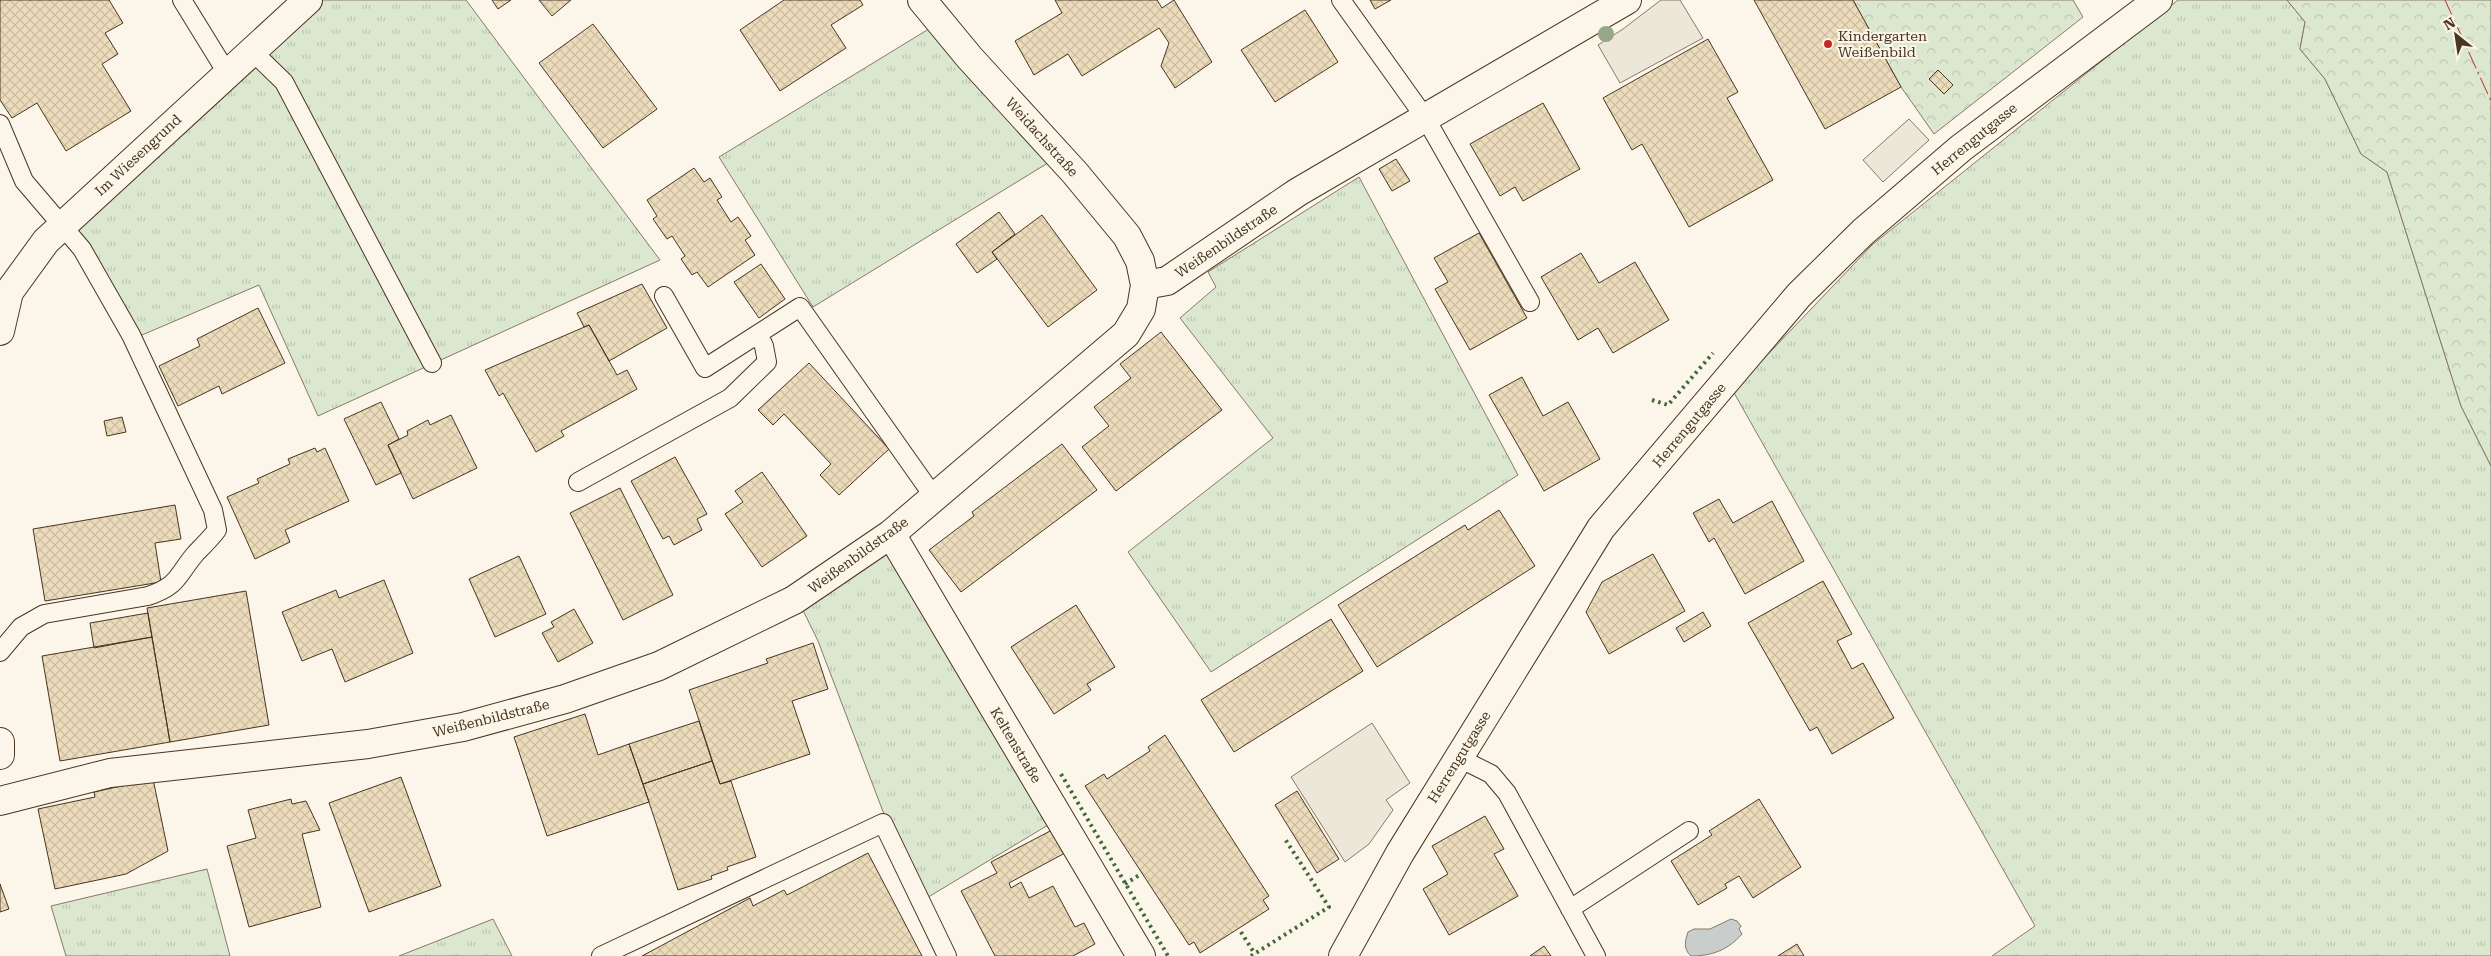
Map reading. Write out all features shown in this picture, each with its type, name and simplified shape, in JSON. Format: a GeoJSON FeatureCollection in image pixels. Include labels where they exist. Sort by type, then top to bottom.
{"type":"FeatureCollection","features":[{"type":"Feature","properties":{"kind":"street","name":"Im Wiesengrund"},"geometry":{"type":"LineString","coordinates":[[0,331],[10,292],[46,241],[308,0]]}},
{"type":"Feature","properties":{"kind":"street","name":"Weidachstraße"},"geometry":{"type":"LineString","coordinates":[[922,0],[969,57],[1075,172],[1127,236],[1140,261],[1145,285]]}},
{"type":"Feature","properties":{"kind":"street","name":"Herrengutgasse"},"geometry":{"type":"LineString","coordinates":[[1344,956],[1400,853],[1602,528],[1799,294],[1863,232],[1961,148],[2158,0]]}},
{"type":"Feature","properties":{"kind":"street","name":"Weißenbildstraße"},"geometry":{"type":"LineString","coordinates":[[0,801],[110,774],[368,744],[463,727],[565,699],[659,666],[794,600],[891,534],[1126,334],[1141,309],[1145,285],[1167,281],[1298,192],[1426,119],[1610,4]]}},
{"type":"Feature","properties":{"kind":"street","name":"Keltenstraße"},"geometry":{"type":"LineString","coordinates":[[891,534],[1142,956]]}},
{"type":"Feature","properties":{"kind":"street"},"geometry":{"type":"LineString","coordinates":[[0,742],[0,755]]}},
{"type":"Feature","properties":{"kind":"lane"},"geometry":{"type":"LineString","coordinates":[[182,0],[227,73]]}},
{"type":"Feature","properties":{"kind":"lane"},"geometry":{"type":"LineString","coordinates":[[1341,0],[1426,119],[1530,302]]}},
{"type":"Feature","properties":{"kind":"lane"},"geometry":{"type":"LineString","coordinates":[[252,51],[284,82],[432,363]]}},
{"type":"Feature","properties":{"kind":"lane"},"geometry":{"type":"LineString","coordinates":[[0,124],[24,180],[82,249],[131,336],[213,510],[217,530],[196,554],[180,577],[165,590],[148,596],[44,614],[22,627],[0,652]]}},
{"type":"Feature","properties":{"kind":"lane"},"geometry":{"type":"LineString","coordinates":[[664,296],[705,368],[800,307],[934,497]]}},
{"type":"Feature","properties":{"kind":"lane"},"geometry":{"type":"LineString","coordinates":[[578,482],[730,398],[767,362],[764,346],[758,334]]}},
{"type":"Feature","properties":{"kind":"lane"},"geometry":{"type":"LineString","coordinates":[[1459,758],[1491,774],[1507,793],[1596,956]]}},
{"type":"Feature","properties":{"kind":"lane"},"geometry":{"type":"LineString","coordinates":[[601,956],[883,823],[947,956]]}},
{"type":"Feature","properties":{"kind":"lane"},"geometry":{"type":"LineString","coordinates":[[1570,909],[1689,831]]}},
{"type":"Feature","properties":{"kind":"green space"},"geometry":{"type":"Polygon","coordinates":[[[309,0],[466,0],[660,260],[318,416],[259,285],[135,338],[66,225],[309,0]]]}},
{"type":"Feature","properties":{"kind":"green space"},"geometry":{"type":"Polygon","coordinates":[[[1853,0],[2073,0],[2083,17],[1934,134],[1901,87],[1853,0]]]}},
{"type":"Feature","properties":{"kind":"green space"},"geometry":{"type":"Polygon","coordinates":[[[2178,0],[2287,0],[2305,22],[2300,49],[2325,79],[2361,154],[2387,172],[2461,406],[2491,466],[2491,956],[1992,956],[2035,926],[1733,391],[1872,245],[2178,0]]]}},
{"type":"Feature","properties":{"kind":"green space"},"geometry":{"type":"Polygon","coordinates":[[[2287,0],[2491,0],[2491,466],[2461,406],[2387,172],[2361,154],[2325,79],[2300,49],[2305,22],[2287,0]]]}},
{"type":"Feature","properties":{"kind":"green space"},"geometry":{"type":"Polygon","coordinates":[[[937,24],[1056,158],[813,307],[719,157],[937,24]]]}},
{"type":"Feature","properties":{"kind":"green space"},"geometry":{"type":"Polygon","coordinates":[[[1359,177],[1518,475],[1211,672],[1128,552],[1273,438],[1180,318],[1216,287],[1208,272],[1359,177]]]}},
{"type":"Feature","properties":{"kind":"green space"},"geometry":{"type":"Polygon","coordinates":[[[891,538],[1058,819],[925,899],[887,822],[818,641],[798,600],[891,538]]]}},
{"type":"Feature","properties":{"kind":"green space"},"geometry":{"type":"Polygon","coordinates":[[[207,869],[230,956],[66,956],[51,906],[207,869]]]}},
{"type":"Feature","properties":{"kind":"green space"},"geometry":{"type":"Polygon","coordinates":[[[493,919],[512,956],[399,956],[493,919]]]}},
{"type":"Feature","properties":{"kind":"shaded area"},"geometry":{"type":"Polygon","coordinates":[[[1661,0],[1680,0],[1703,38],[1620,83],[1598,45],[1623,29],[1661,0]]]}},
{"type":"Feature","properties":{"kind":"shaded area"},"geometry":{"type":"Polygon","coordinates":[[[1909,119],[1929,140],[1883,182],[1863,160],[1909,119]]]}},
{"type":"Feature","properties":{"kind":"shaded area"},"geometry":{"type":"Polygon","coordinates":[[[1372,723],[1410,783],[1386,800],[1393,810],[1369,844],[1345,862],[1291,777],[1372,723]]]}},
{"type":"Feature","properties":{"kind":"shaded area"},"geometry":{"type":"Polygon","coordinates":[[[1731,919],[1737,921],[1741,926],[1739,929],[1742,934],[1737,940],[1719,951],[1706,955],[1691,956],[1688,953],[1685,945],[1688,932],[1694,929],[1710,929],[1731,919]]]}},
{"type":"Feature","properties":{"kind":"building"},"geometry":{"type":"Polygon","coordinates":[[[0,0],[109,0],[123,23],[105,33],[118,54],[102,64],[131,111],[66,151],[37,103],[12,118],[0,100],[0,0]]]}},
{"type":"Feature","properties":{"kind":"building"},"geometry":{"type":"Polygon","coordinates":[[[492,0],[511,0],[498,9],[492,0]]]}},
{"type":"Feature","properties":{"kind":"building"},"geometry":{"type":"Polygon","coordinates":[[[539,0],[571,0],[552,16],[539,0]]]}},
{"type":"Feature","properties":{"kind":"building"},"geometry":{"type":"Polygon","coordinates":[[[784,0],[860,0],[863,5],[831,25],[846,48],[780,91],[740,30],[784,0]]]}},
{"type":"Feature","properties":{"kind":"building"},"geometry":{"type":"Polygon","coordinates":[[[1055,0],[1157,0],[1162,8],[1174,0],[1212,62],[1175,88],[1161,66],[1169,43],[1159,28],[1082,76],[1068,54],[1034,75],[1015,41],[1062,13],[1055,0]]]}},
{"type":"Feature","properties":{"kind":"building"},"geometry":{"type":"Polygon","coordinates":[[[1370,0],[1391,0],[1375,9],[1370,0]]]}},
{"type":"Feature","properties":{"kind":"building","name":"Kindergarten Weißenbild"},"geometry":{"type":"Polygon","coordinates":[[[1754,0],[1853,0],[1901,87],[1825,129],[1754,0]]]}},
{"type":"Feature","properties":{"kind":"building"},"geometry":{"type":"Polygon","coordinates":[[[1305,10],[1338,62],[1275,102],[1241,50],[1305,10]]]}},
{"type":"Feature","properties":{"kind":"building"},"geometry":{"type":"Polygon","coordinates":[[[593,24],[657,109],[603,148],[539,63],[593,24]]]}},
{"type":"Feature","properties":{"kind":"building"},"geometry":{"type":"Polygon","coordinates":[[[1708,39],[1738,92],[1727,98],[1773,180],[1689,227],[1642,144],[1632,150],[1603,98],[1708,39]]]}},
{"type":"Feature","properties":{"kind":"building"},"geometry":{"type":"Polygon","coordinates":[[[1938,70],[1953,85],[1944,94],[1929,79],[1938,70]]]}},
{"type":"Feature","properties":{"kind":"building"},"geometry":{"type":"Polygon","coordinates":[[[1543,103],[1580,169],[1523,201],[1515,187],[1500,196],[1470,144],[1543,103]]]}},
{"type":"Feature","properties":{"kind":"building"},"geometry":{"type":"Polygon","coordinates":[[[1396,159],[1410,181],[1392,191],[1379,169],[1396,159]]]}},
{"type":"Feature","properties":{"kind":"building"},"geometry":{"type":"Polygon","coordinates":[[[694,168],[704,182],[710,178],[722,197],[717,200],[731,222],[738,217],[751,236],[745,240],[755,255],[708,287],[697,272],[692,275],[681,259],[685,256],[672,236],[667,239],[653,219],[657,216],[647,200],[694,168]]]}},
{"type":"Feature","properties":{"kind":"building"},"geometry":{"type":"Polygon","coordinates":[[[999,212],[1015,234],[992,252],[997,259],[977,273],[956,244],[999,212]]]}},
{"type":"Feature","properties":{"kind":"building"},"geometry":{"type":"Polygon","coordinates":[[[1042,215],[1097,290],[1048,327],[992,252],[1042,215]]]}},
{"type":"Feature","properties":{"kind":"building"},"geometry":{"type":"Polygon","coordinates":[[[1479,233],[1527,318],[1470,350],[1435,289],[1448,282],[1434,258],[1479,233]]]}},
{"type":"Feature","properties":{"kind":"building"},"geometry":{"type":"Polygon","coordinates":[[[1581,253],[1599,283],[1635,262],[1669,320],[1613,353],[1598,328],[1578,340],[1541,277],[1581,253]]]}},
{"type":"Feature","properties":{"kind":"building"},"geometry":{"type":"Polygon","coordinates":[[[761,264],[785,299],[759,318],[734,282],[761,264]]]}},
{"type":"Feature","properties":{"kind":"building"},"geometry":{"type":"Polygon","coordinates":[[[642,284],[667,328],[609,361],[589,325],[584,327],[577,313],[642,284]]]}},
{"type":"Feature","properties":{"kind":"building"},"geometry":{"type":"Polygon","coordinates":[[[258,308],[285,363],[222,394],[219,386],[178,406],[159,366],[200,346],[197,339],[258,308]]]}},
{"type":"Feature","properties":{"kind":"building"},"geometry":{"type":"Polygon","coordinates":[[[589,325],[617,375],[627,370],[637,389],[561,431],[564,436],[536,452],[503,393],[499,396],[485,370],[589,325]]]}},
{"type":"Feature","properties":{"kind":"building"},"geometry":{"type":"Polygon","coordinates":[[[1161,332],[1222,410],[1116,491],[1082,447],[1109,426],[1094,407],[1131,378],[1120,364],[1161,332]]]}},
{"type":"Feature","properties":{"kind":"building"},"geometry":{"type":"Polygon","coordinates":[[[809,363],[889,449],[839,495],[820,475],[831,464],[784,414],[773,425],[758,410],[809,363]]]}},
{"type":"Feature","properties":{"kind":"building"},"geometry":{"type":"Polygon","coordinates":[[[1522,377],[1543,416],[1568,402],[1600,459],[1544,491],[1489,395],[1522,377]]]}},
{"type":"Feature","properties":{"kind":"building"},"geometry":{"type":"Polygon","coordinates":[[[381,402],[399,439],[388,445],[401,473],[376,485],[344,419],[381,402]]]}},
{"type":"Feature","properties":{"kind":"building"},"geometry":{"type":"Polygon","coordinates":[[[451,415],[477,468],[413,499],[388,445],[408,435],[407,431],[428,420],[430,425],[451,415]]]}},
{"type":"Feature","properties":{"kind":"building"},"geometry":{"type":"Polygon","coordinates":[[[122,417],[126,432],[107,436],[104,421],[122,417]]]}},
{"type":"Feature","properties":{"kind":"building"},"geometry":{"type":"Polygon","coordinates":[[[1062,444],[1097,490],[961,592],[929,550],[974,516],[972,512],[1062,444]]]}},
{"type":"Feature","properties":{"kind":"building"},"geometry":{"type":"Polygon","coordinates":[[[315,448],[317,452],[325,448],[349,501],[285,530],[290,542],[255,559],[227,497],[259,483],[257,479],[290,464],[288,459],[315,448]]]}},
{"type":"Feature","properties":{"kind":"building"},"geometry":{"type":"Polygon","coordinates":[[[675,457],[707,514],[697,519],[702,530],[674,545],[669,536],[663,539],[631,481],[675,457]]]}},
{"type":"Feature","properties":{"kind":"building"},"geometry":{"type":"Polygon","coordinates":[[[762,472],[807,536],[762,567],[725,514],[743,502],[735,491],[762,472]]]}},
{"type":"Feature","properties":{"kind":"building"},"geometry":{"type":"Polygon","coordinates":[[[620,488],[673,595],[623,620],[570,513],[620,488]]]}},
{"type":"Feature","properties":{"kind":"building"},"geometry":{"type":"Polygon","coordinates":[[[1719,499],[1733,523],[1772,501],[1804,561],[1745,594],[1714,538],[1709,542],[1693,513],[1719,499]]]}},
{"type":"Feature","properties":{"kind":"building"},"geometry":{"type":"Polygon","coordinates":[[[175,505],[181,539],[155,543],[161,582],[45,601],[33,529],[175,505]]]}},
{"type":"Feature","properties":{"kind":"building"},"geometry":{"type":"Polygon","coordinates":[[[1499,510],[1535,566],[1377,667],[1338,605],[1465,525],[1468,530],[1499,510]]]}},
{"type":"Feature","properties":{"kind":"building"},"geometry":{"type":"Polygon","coordinates":[[[1653,554],[1685,611],[1609,654],[1586,612],[1602,582],[1653,554]]]}},
{"type":"Feature","properties":{"kind":"building"},"geometry":{"type":"Polygon","coordinates":[[[519,556],[546,614],[495,637],[469,579],[519,556]]]}},
{"type":"Feature","properties":{"kind":"building"},"geometry":{"type":"Polygon","coordinates":[[[384,580],[413,653],[345,682],[332,649],[302,661],[282,612],[336,590],[339,598],[384,580]]]}},
{"type":"Feature","properties":{"kind":"building"},"geometry":{"type":"Polygon","coordinates":[[[1823,581],[1852,634],[1837,641],[1852,669],[1863,663],[1894,718],[1832,754],[1817,727],[1810,731],[1748,623],[1823,581]]]}},
{"type":"Feature","properties":{"kind":"building"},"geometry":{"type":"Polygon","coordinates":[[[246,591],[269,725],[170,742],[147,608],[246,591]]]}},
{"type":"Feature","properties":{"kind":"building"},"geometry":{"type":"Polygon","coordinates":[[[1076,605],[1115,667],[1087,684],[1091,690],[1054,714],[1011,647],[1076,605]]]}},
{"type":"Feature","properties":{"kind":"building"},"geometry":{"type":"Polygon","coordinates":[[[574,609],[593,643],[558,662],[542,633],[554,627],[551,622],[574,609]]]}},
{"type":"Feature","properties":{"kind":"building"},"geometry":{"type":"Polygon","coordinates":[[[1703,612],[1711,626],[1684,642],[1676,628],[1703,612]]]}},
{"type":"Feature","properties":{"kind":"building"},"geometry":{"type":"Polygon","coordinates":[[[148,613],[152,637],[94,648],[90,623],[148,613]]]}},
{"type":"Feature","properties":{"kind":"building"},"geometry":{"type":"Polygon","coordinates":[[[1331,619],[1363,671],[1234,752],[1201,700],[1331,619]]]}},
{"type":"Feature","properties":{"kind":"building"},"geometry":{"type":"Polygon","coordinates":[[[152,637],[170,742],[60,761],[42,656],[152,637]]]}},
{"type":"Feature","properties":{"kind":"building"},"geometry":{"type":"Polygon","coordinates":[[[813,643],[828,689],[792,701],[810,754],[720,784],[689,690],[768,663],[766,659],[813,643]]]}},
{"type":"Feature","properties":{"kind":"building"},"geometry":{"type":"Polygon","coordinates":[[[585,714],[598,755],[629,744],[649,802],[547,836],[514,737],[585,714]]]}},
{"type":"Feature","properties":{"kind":"building"},"geometry":{"type":"Polygon","coordinates":[[[699,721],[712,761],[643,784],[629,744],[699,721]]]}},
{"type":"Feature","properties":{"kind":"building"},"geometry":{"type":"Polygon","coordinates":[[[1165,735],[1269,896],[1263,900],[1269,909],[1200,953],[1194,942],[1189,945],[1085,786],[1104,774],[1107,779],[1150,751],[1148,747],[1165,735]]]}},
{"type":"Feature","properties":{"kind":"building"},"geometry":{"type":"Polygon","coordinates":[[[712,761],[720,784],[731,781],[756,857],[727,867],[728,870],[711,876],[712,879],[678,890],[643,784],[712,761]]]}},
{"type":"Feature","properties":{"kind":"building"},"geometry":{"type":"Polygon","coordinates":[[[401,777],[441,886],[369,912],[329,803],[401,777]]]}},
{"type":"Feature","properties":{"kind":"building"},"geometry":{"type":"Polygon","coordinates":[[[153,779],[168,851],[126,874],[55,889],[38,809],[95,797],[94,792],[153,779]]]}},
{"type":"Feature","properties":{"kind":"building"},"geometry":{"type":"Polygon","coordinates":[[[1297,791],[1339,859],[1317,873],[1275,805],[1297,791]]]}},
{"type":"Feature","properties":{"kind":"building"},"geometry":{"type":"Polygon","coordinates":[[[291,799],[292,804],[306,801],[320,830],[302,834],[321,907],[249,927],[227,846],[256,838],[248,810],[291,799]]]}},
{"type":"Feature","properties":{"kind":"building"},"geometry":{"type":"Polygon","coordinates":[[[1759,799],[1801,867],[1753,898],[1739,876],[1725,884],[1727,888],[1698,905],[1671,861],[1712,835],[1709,831],[1759,799]]]}},
{"type":"Feature","properties":{"kind":"building"},"geometry":{"type":"Polygon","coordinates":[[[1485,816],[1504,849],[1494,854],[1518,896],[1449,935],[1423,889],[1448,874],[1432,846],[1485,816]]]}},
{"type":"Feature","properties":{"kind":"building"},"geometry":{"type":"Polygon","coordinates":[[[1052,830],[1065,853],[1009,883],[1011,888],[1021,882],[1029,898],[1053,886],[1075,927],[1084,923],[1095,944],[1073,956],[995,956],[961,891],[997,873],[991,862],[1052,830]]]}},
{"type":"Feature","properties":{"kind":"building"},"geometry":{"type":"Polygon","coordinates":[[[868,853],[922,956],[642,956],[750,898],[753,906],[784,890],[787,895],[868,853]]]}},
{"type":"Feature","properties":{"kind":"building"},"geometry":{"type":"Polygon","coordinates":[[[0,884],[9,909],[0,912],[0,884]]]}},
{"type":"Feature","properties":{"kind":"building"},"geometry":{"type":"Polygon","coordinates":[[[1797,944],[1804,956],[1778,956],[1797,944]]]}},
{"type":"Feature","properties":{"kind":"building"},"geometry":{"type":"Polygon","coordinates":[[[1544,946],[1551,956],[1530,956],[1544,946]]]}},
{"type":"Feature","properties":{"kind":"hedge"},"geometry":{"type":"LineString","coordinates":[[1652,400],[1668,405],[1713,353]]}},
{"type":"Feature","properties":{"kind":"hedge"},"geometry":{"type":"LineString","coordinates":[[1061,774],[1168,956]]}},
{"type":"Feature","properties":{"kind":"hedge"},"geometry":{"type":"LineString","coordinates":[[1251,956],[1329,907],[1285,839]]}},
{"type":"Feature","properties":{"kind":"hedge"},"geometry":{"type":"LineString","coordinates":[[1125,884],[1141,874]]}},
{"type":"Feature","properties":{"kind":"hedge"},"geometry":{"type":"LineString","coordinates":[[1241,932],[1255,954]]}},
{"type":"Feature","properties":{"kind":"power"},"geometry":{"type":"LineString","coordinates":[[2445,0],[2491,101]]}},
{"type":"Feature","properties":{"kind":"place","name":"Kindergarten Weißenbild"},"geometry":{"type":"Point","coordinates":[1828,44]}}]}
